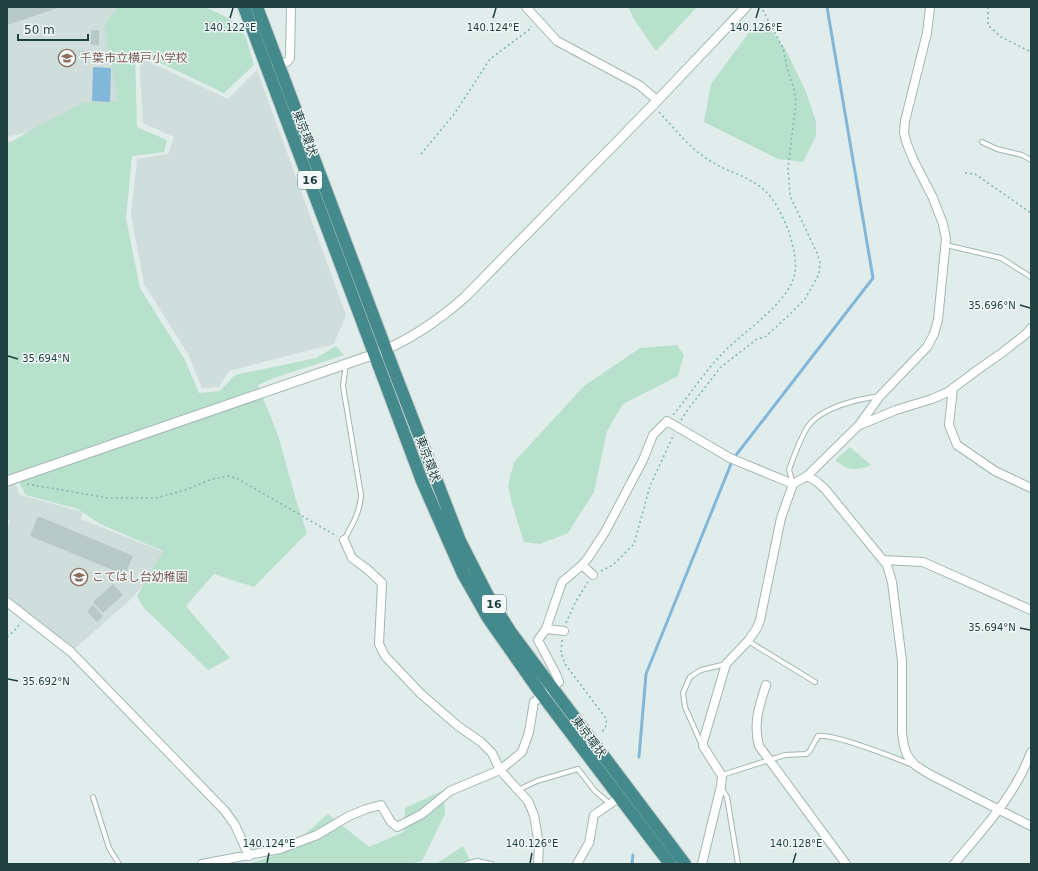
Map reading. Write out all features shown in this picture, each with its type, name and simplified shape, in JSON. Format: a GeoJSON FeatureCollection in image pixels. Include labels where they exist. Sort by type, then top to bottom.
{"type":"FeatureCollection","features":[{"type":"Feature","properties":{"kind":"highway","name":"東京環状"},"geometry":{"type":"LineString","coordinates":[[244,7],[273,67],[380,352],[460,541],[491,600],[615,801],[670,864]]}},
{"type":"Feature","properties":{"kind":"highway","name":"東京環状"},"geometry":{"type":"LineString","coordinates":[[257,7],[273,67]]}},
{"type":"Feature","properties":{"kind":"highway","name":"東京環状"},"geometry":{"type":"LineString","coordinates":[[547,691],[685,864]]}},
{"type":"Feature","properties":{"kind":"street"},"geometry":{"type":"LineString","coordinates":[[273,67],[287,62],[290,58],[291,7]]}},
{"type":"Feature","properties":{"kind":"street"},"geometry":{"type":"LineString","coordinates":[[526,7],[557,41],[639,85],[655,103]]}},
{"type":"Feature","properties":{"kind":"street"},"geometry":{"type":"LineString","coordinates":[[8,481],[380,352],[414,335],[465,297],[655,103],[746,7]]}},
{"type":"Feature","properties":{"kind":"street"},"geometry":{"type":"LineString","coordinates":[[702,864],[721,786],[722,776],[703,746],[703,742],[726,664],[748,642],[760,620],[781,518],[793,484],[807,476],[859,425],[880,396],[927,347],[934,334],[938,320],[946,239],[943,224],[933,198],[913,159],[904,133],[905,120],[927,33],[930,7]]}},
{"type":"Feature","properties":{"kind":"street"},"geometry":{"type":"LineString","coordinates":[[859,425],[896,410],[932,399],[953,388],[1003,352],[1031,328]]}},
{"type":"Feature","properties":{"kind":"street"},"geometry":{"type":"LineString","coordinates":[[953,388],[949,425],[957,444],[995,471],[1031,488]]}},
{"type":"Feature","properties":{"kind":"street"},"geometry":{"type":"LineString","coordinates":[[202,864],[280,849],[317,835],[354,813],[366,808],[381,805],[391,822],[397,826],[422,814],[450,791],[500,770],[524,749],[529,732],[534,702],[559,682],[538,640],[546,629],[562,582],[588,558],[605,532],[643,460],[653,435],[668,421],[733,460],[793,484]]}},
{"type":"Feature","properties":{"kind":"street"},"geometry":{"type":"LineString","coordinates":[[807,476],[816,481],[825,489],[887,565],[892,582],[902,661],[902,733],[904,746],[915,765],[1031,826]]}},
{"type":"Feature","properties":{"kind":"street"},"geometry":{"type":"LineString","coordinates":[[344,540],[352,558],[367,568],[382,583],[379,644],[385,656],[420,693],[458,726],[481,742],[492,753],[500,770],[528,801],[534,815],[539,846],[538,864]]}},
{"type":"Feature","properties":{"kind":"street"},"geometry":{"type":"LineString","coordinates":[[882,560],[922,562],[1031,610]]}},
{"type":"Feature","properties":{"kind":"street"},"geometry":{"type":"LineString","coordinates":[[582,565],[592,575]]}},
{"type":"Feature","properties":{"kind":"street"},"geometry":{"type":"LineString","coordinates":[[7,602],[71,652],[225,811],[235,825],[249,856]]}},
{"type":"Feature","properties":{"kind":"street"},"geometry":{"type":"LineString","coordinates":[[546,629],[564,631]]}},
{"type":"Feature","properties":{"kind":"street"},"geometry":{"type":"LineString","coordinates":[[766,685],[756,721],[756,736],[759,746],[846,864]]}},
{"type":"Feature","properties":{"kind":"street"},"geometry":{"type":"LineString","coordinates":[[954,864],[999,810],[1018,782],[1031,752]]}},
{"type":"Feature","properties":{"kind":"street"},"geometry":{"type":"LineString","coordinates":[[576,864],[589,843],[594,815],[615,801]]}},
{"type":"Feature","properties":{"kind":"lane"},"geometry":{"type":"LineString","coordinates":[[982,142],[997,149],[1022,155],[1031,160]]}},
{"type":"Feature","properties":{"kind":"lane"},"geometry":{"type":"LineString","coordinates":[[946,245],[1001,258],[1031,277]]}},
{"type":"Feature","properties":{"kind":"lane"},"geometry":{"type":"LineString","coordinates":[[344,540],[358,516],[361,505],[361,495],[342,386],[346,364]]}},
{"type":"Feature","properties":{"kind":"lane"},"geometry":{"type":"LineString","coordinates":[[793,484],[789,470],[810,423],[831,410],[855,400],[880,396]]}},
{"type":"Feature","properties":{"kind":"lane"},"geometry":{"type":"LineString","coordinates":[[748,642],[815,682]]}},
{"type":"Feature","properties":{"kind":"lane"},"geometry":{"type":"LineString","coordinates":[[703,746],[685,707],[683,693],[690,677],[701,670],[726,664]]}},
{"type":"Feature","properties":{"kind":"lane"},"geometry":{"type":"LineString","coordinates":[[722,776],[785,755],[806,754],[809,752],[818,736],[823,735],[915,765]]}},
{"type":"Feature","properties":{"kind":"lane"},"geometry":{"type":"LineString","coordinates":[[518,790],[537,781],[578,769],[595,791],[615,801]]}},
{"type":"Feature","properties":{"kind":"lane"},"geometry":{"type":"LineString","coordinates":[[721,786],[727,797],[738,864]]}},
{"type":"Feature","properties":{"kind":"lane"},"geometry":{"type":"LineString","coordinates":[[93,797],[109,848],[119,864]]}},
{"type":"Feature","properties":{"kind":"lane"},"geometry":{"type":"LineString","coordinates":[[466,864],[477,861],[492,864]]}},
{"type":"Feature","properties":{"kind":"path"},"geometry":{"type":"LineString","coordinates":[[599,736],[607,724],[605,717],[565,664],[561,653],[561,644],[567,618],[592,575],[613,565],[634,544],[650,486],[678,426],[689,408],[721,367],[757,339],[765,337],[805,299],[819,274],[820,263],[817,253],[790,196],[788,168],[796,102],[794,89],[787,68],[783,48],[761,7]]}},
{"type":"Feature","properties":{"kind":"path"},"geometry":{"type":"LineString","coordinates":[[988,7],[988,25],[1001,37],[1031,52]]}},
{"type":"Feature","properties":{"kind":"path"},"geometry":{"type":"LineString","coordinates":[[421,154],[455,113],[490,59],[530,29],[535,17]]}},
{"type":"Feature","properties":{"kind":"path"},"geometry":{"type":"LineString","coordinates":[[655,103],[694,150],[710,162],[727,171],[748,179],[764,190],[774,201],[786,224],[793,245],[795,258],[794,279],[787,292],[772,308],[720,356],[668,421]]}},
{"type":"Feature","properties":{"kind":"path"},"geometry":{"type":"LineString","coordinates":[[965,173],[975,174],[1031,213]]}},
{"type":"Feature","properties":{"kind":"path"},"geometry":{"type":"LineString","coordinates":[[8,481],[108,498],[156,498],[185,490],[212,479],[230,476],[238,479],[344,540]]}},
{"type":"Feature","properties":{"kind":"path"},"geometry":{"type":"LineString","coordinates":[[7,637],[15,630],[25,616]]}},
{"type":"Feature","properties":{"kind":"shaded area","name":"千葉市立横戸小学校"},"geometry":{"type":"Polygon","coordinates":[[[7,7],[125,7],[129,108],[7,137],[7,7]]]}},
{"type":"Feature","properties":{"kind":"shaded area"},"geometry":{"type":"Polygon","coordinates":[[[139,57],[228,99],[257,70],[346,315],[334,344],[229,371],[219,387],[202,388],[188,354],[144,284],[131,215],[137,159],[168,154],[174,137],[143,123],[139,57]]]}},
{"type":"Feature","properties":{"kind":"shaded area","name":"こてはし台幼稚園"},"geometry":{"type":"Polygon","coordinates":[[[15,483],[20,495],[83,512],[81,519],[171,555],[131,599],[72,651],[7,599],[7,528],[10,522],[7,518],[7,487],[15,483]]]}},
{"type":"Feature","properties":{"kind":"green space"},"geometry":{"type":"Polygon","coordinates":[[[118,7],[204,7],[210,9],[234,23],[243,32],[254,65],[224,93],[135,51],[137,127],[167,140],[164,152],[132,156],[126,218],[140,288],[185,360],[199,393],[220,391],[235,375],[316,358],[336,346],[344,355],[271,379],[258,385],[278,435],[307,533],[254,587],[214,574],[186,606],[230,658],[208,670],[142,606],[137,596],[163,551],[100,524],[78,509],[26,495],[14,474],[7,477],[7,141],[11,142],[83,103],[118,101],[104,25],[118,7]]]}},
{"type":"Feature","properties":{"kind":"green space"},"geometry":{"type":"Polygon","coordinates":[[[628,7],[697,7],[656,51],[635,21],[628,7]]]}},
{"type":"Feature","properties":{"kind":"green space"},"geometry":{"type":"Polygon","coordinates":[[[764,22],[785,48],[806,92],[816,121],[816,136],[803,162],[778,159],[704,122],[711,84],[750,31],[764,22]]]}},
{"type":"Feature","properties":{"kind":"green space"},"geometry":{"type":"Polygon","coordinates":[[[677,345],[684,355],[678,376],[623,404],[607,431],[594,492],[568,533],[540,544],[524,542],[512,504],[508,485],[514,462],[584,386],[640,348],[677,345]]]}},
{"type":"Feature","properties":{"kind":"green space"},"geometry":{"type":"Polygon","coordinates":[[[850,447],[871,465],[852,469],[835,460],[850,447]]]}},
{"type":"Feature","properties":{"kind":"green space"},"geometry":{"type":"Polygon","coordinates":[[[444,790],[445,814],[422,861],[408,864],[248,864],[283,853],[328,814],[369,847],[404,832],[405,808],[444,790]]]}},
{"type":"Feature","properties":{"kind":"green space"},"geometry":{"type":"Polygon","coordinates":[[[463,846],[472,864],[438,864],[440,861],[463,846]]]}},
{"type":"Feature","properties":{"kind":"water"},"geometry":{"type":"Polygon","coordinates":[[[93,67],[111,68],[110,102],[92,101],[93,67]]]}},
{"type":"Feature","properties":{"kind":"building"},"geometry":{"type":"Polygon","coordinates":[[[7,7],[60,7],[7,25],[7,7]]]}},
{"type":"Feature","properties":{"kind":"building"},"geometry":{"type":"Polygon","coordinates":[[[91,30],[99,30],[99,45],[91,45],[91,30]]]}},
{"type":"Feature","properties":{"kind":"building"},"geometry":{"type":"Polygon","coordinates":[[[79,51],[105,52],[104,60],[79,59],[79,51]]]}},
{"type":"Feature","properties":{"kind":"building"},"geometry":{"type":"Polygon","coordinates":[[[38,516],[133,556],[125,575],[30,536],[38,516]]]}},
{"type":"Feature","properties":{"kind":"building"},"geometry":{"type":"Polygon","coordinates":[[[113,584],[123,595],[103,613],[93,602],[113,584]]]}},
{"type":"Feature","properties":{"kind":"building"},"geometry":{"type":"Polygon","coordinates":[[[93,605],[103,616],[97,622],[87,611],[93,605]]]}},
{"type":"Feature","properties":{"kind":"waterway"},"geometry":{"type":"LineString","coordinates":[[639,757],[646,674],[733,459],[873,278],[827,7]]}},
{"type":"Feature","properties":{"kind":"waterway"},"geometry":{"type":"LineString","coordinates":[[632,864],[633,855]]}},
{"type":"Feature","properties":{"kind":"place","name":"千葉市立横戸小学校"},"geometry":{"type":"Point","coordinates":[67,58]}},
{"type":"Feature","properties":{"kind":"place","name":"こてはし台幼稚園"},"geometry":{"type":"Point","coordinates":[79,577]}}]}
